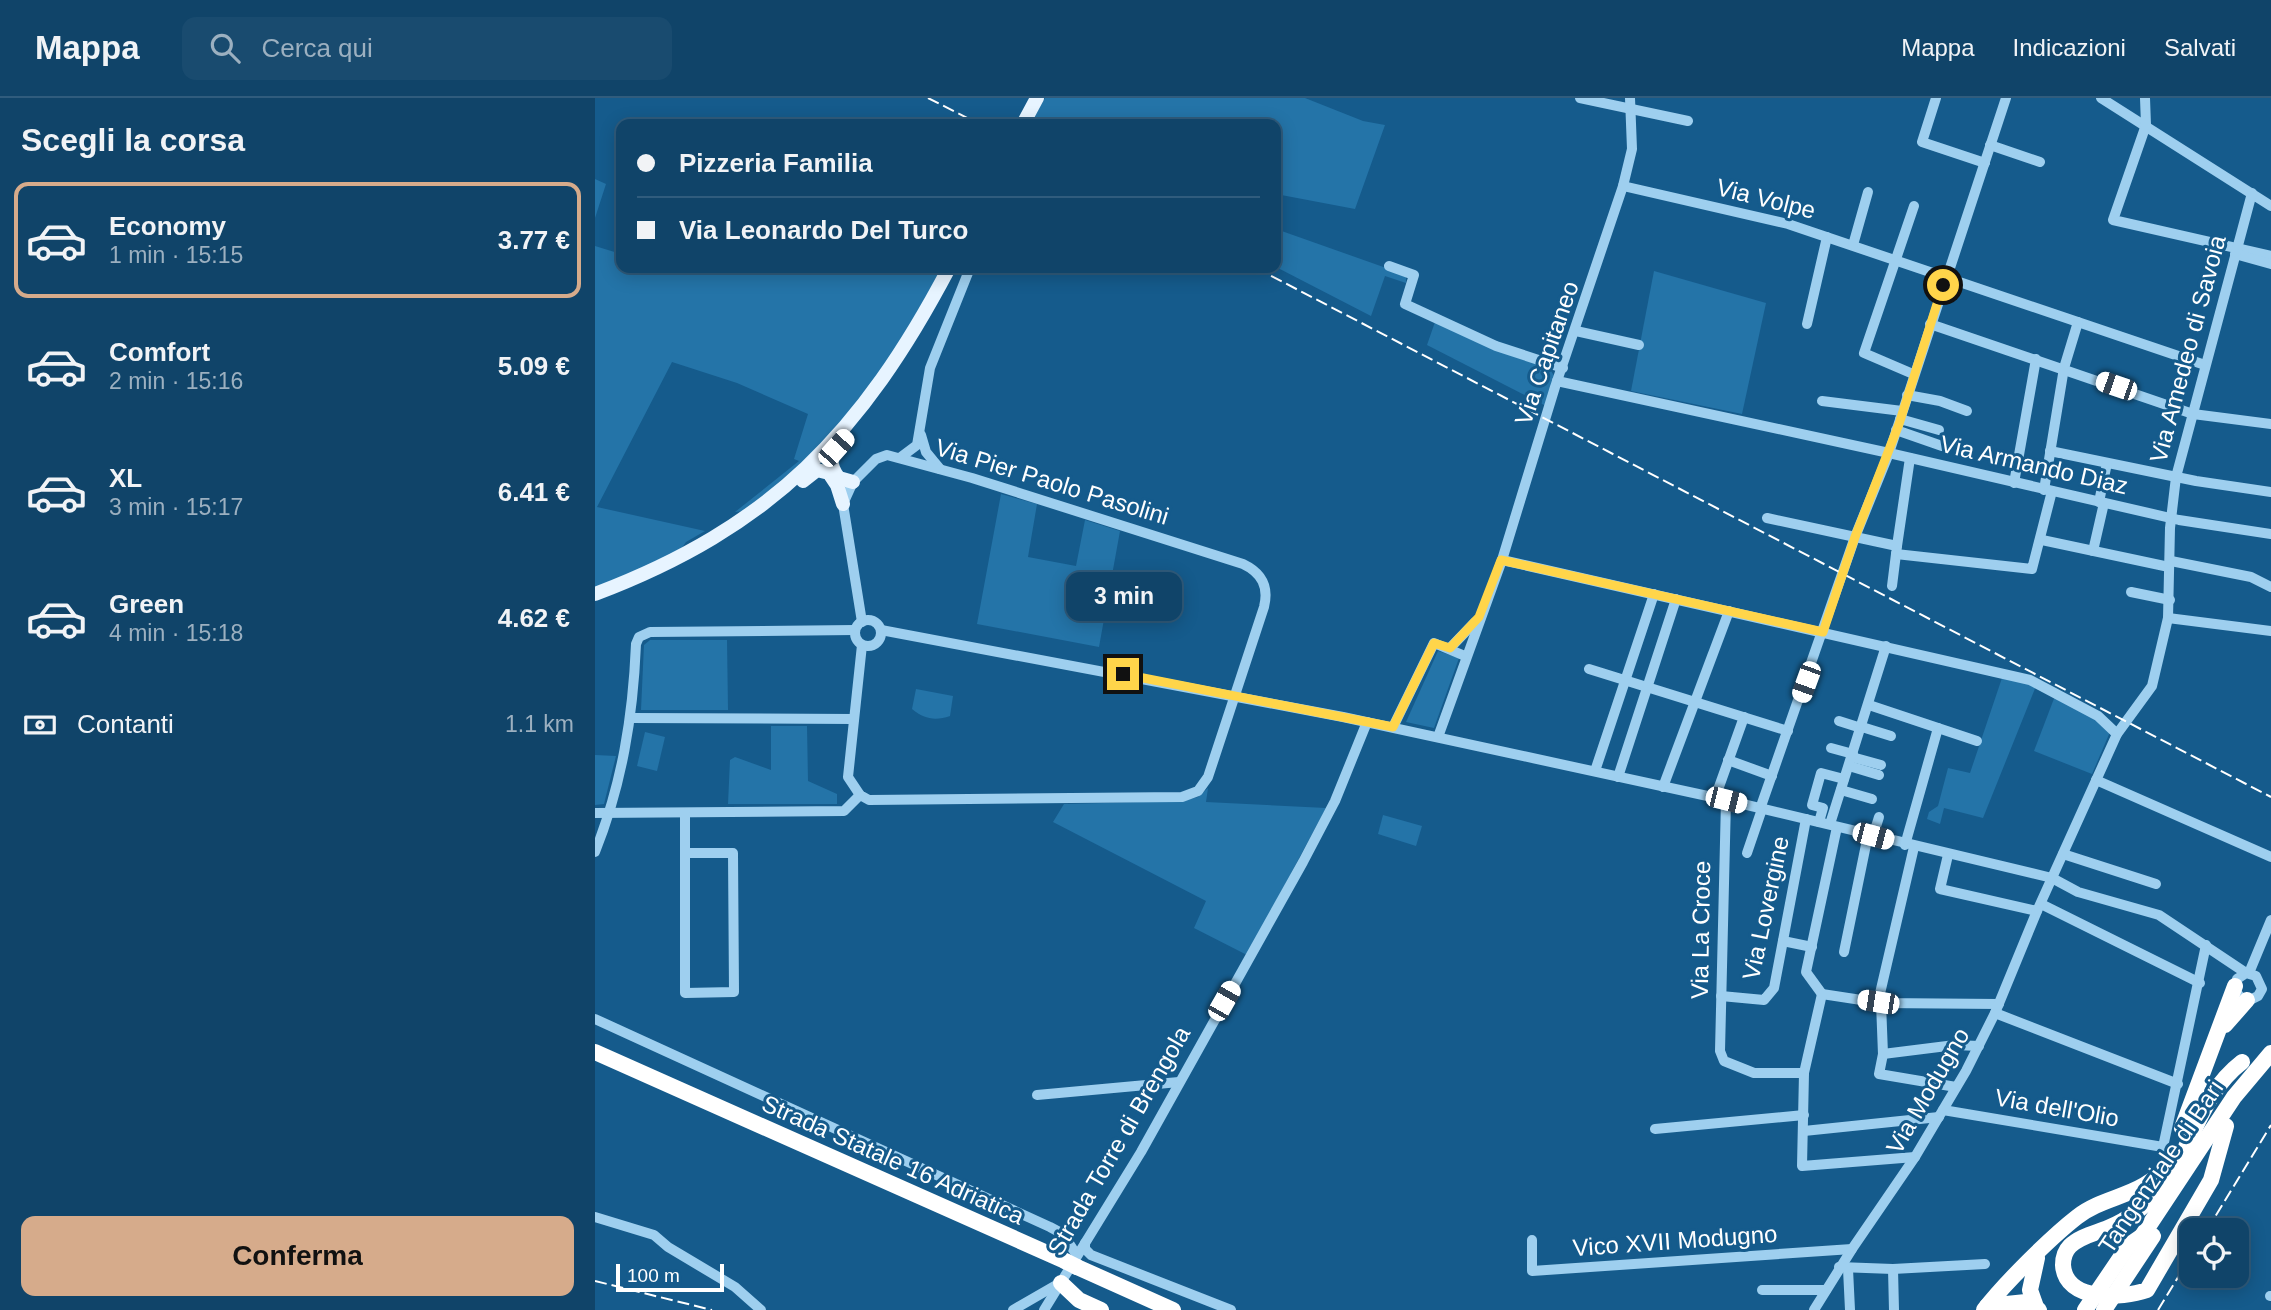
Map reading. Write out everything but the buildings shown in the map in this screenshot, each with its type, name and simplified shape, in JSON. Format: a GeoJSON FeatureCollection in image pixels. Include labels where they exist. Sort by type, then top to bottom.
{"type":"FeatureCollection","features":[{"type":"Feature","properties":{"kind":"highway"},"geometry":{"type":"LineString","coordinates":[[1985,1308],[2077,1217],[2096,1205],[2133,1194],[2164,1168],[2219,1032],[2245,978]]}},
{"type":"Feature","properties":{"kind":"highway"},"geometry":{"type":"LineString","coordinates":[[2219,1032],[2253,998]]}},
{"type":"Feature","properties":{"kind":"highway","name":"Strada Statale 16 Adriatica"},"geometry":{"type":"LineString","coordinates":[[595,1052],[1069,1268],[1151,1310]]}},
{"type":"Feature","properties":{"kind":"highway","name":"Tangenziale di Bari"},"geometry":{"type":"LineString","coordinates":[[2104,1310],[2147,1236],[2235,1103],[2251,1073],[2271,1052]]}},
{"type":"Feature","properties":{"kind":"highway","name":"Strada Statale 16 Adriatica"},"geometry":{"type":"LineString","coordinates":[[595,1062],[1069,1268],[1173,1310]]}},
{"type":"Feature","properties":{"kind":"highway","name":"Tangenziale di Bari"},"geometry":{"type":"LineString","coordinates":[[2251,1073],[2271,1067]]}},
{"type":"Feature","properties":{"kind":"highway"},"geometry":{"type":"LineString","coordinates":[[2226,1126],[2211,1180],[2147,1290],[2137,1293],[2090,1294],[2070,1285],[2064,1274],[2063,1260],[2068,1247],[2079,1239],[2124,1220],[2151,1198],[2181,1156],[2207,1101],[2231,1071],[2251,1073]]}},
{"type":"Feature","properties":{"kind":"highway","name":"Tangenziale di Bari"},"geometry":{"type":"LineString","coordinates":[[2094,1310],[2226,1126],[2235,1103]]}},
{"type":"Feature","properties":{"kind":"highway"},"geometry":{"type":"LineString","coordinates":[[2085,1310],[2129,1245],[2147,1236]]}},
{"type":"Feature","properties":{"kind":"highway"},"geometry":{"type":"LineString","coordinates":[[2115,1310],[2140,1270],[2147,1236]]}},
{"type":"Feature","properties":{"kind":"highway"},"geometry":{"type":"LineString","coordinates":[[2033,1302],[2037,1256]]}},
{"type":"Feature","properties":{"kind":"highway"},"geometry":{"type":"LineString","coordinates":[[1069,1268],[1079,1300],[1101,1310]]}},
{"type":"Feature","properties":{"kind":"highway"},"geometry":{"type":"LineString","coordinates":[[2013,1280],[2017,1292],[2033,1302]]}},
{"type":"Feature","properties":{"kind":"highway"},"geometry":{"type":"LineString","coordinates":[[1985,1308],[2033,1302]]}},
{"type":"Feature","properties":{"kind":"main road"},"geometry":{"type":"LineString","coordinates":[[1026,119],[1036,99]]}},
{"type":"Feature","properties":{"kind":"main road"},"geometry":{"type":"LineString","coordinates":[[595,594],[695,550],[730,529],[788,485],[856,416],[896,362],[946,273]]}},
{"type":"Feature","properties":{"kind":"main road"},"geometry":{"type":"LineString","coordinates":[[853,482],[839,478],[831,460],[836,448],[851,432],[856,416]]}},
{"type":"Feature","properties":{"kind":"main road"},"geometry":{"type":"LineString","coordinates":[[788,485],[823,470],[834,478],[843,504]]}},
{"type":"Feature","properties":{"kind":"street"},"geometry":{"type":"LineString","coordinates":[[1580,98],[1630,104],[1688,121]]}},
{"type":"Feature","properties":{"kind":"street"},"geometry":{"type":"LineString","coordinates":[[1936,98],[1922,142],[1985,163]]}},
{"type":"Feature","properties":{"kind":"street"},"geometry":{"type":"LineString","coordinates":[[1747,853],[1855,537],[1889,453],[2006,98]]}},
{"type":"Feature","properties":{"kind":"street"},"geometry":{"type":"LineString","coordinates":[[2101,98],[2271,206]]}},
{"type":"Feature","properties":{"kind":"street"},"geometry":{"type":"LineString","coordinates":[[2127,113],[2143,98]]}},
{"type":"Feature","properties":{"kind":"street"},"geometry":{"type":"LineString","coordinates":[[2143,98],[2146,125],[2113,220],[2271,256]]}},
{"type":"Feature","properties":{"kind":"street","name":"Via Capitaneo"},"geometry":{"type":"LineString","coordinates":[[1438,737],[1501,560],[1557,381],[1623,186],[1632,149],[1630,104]]}},
{"type":"Feature","properties":{"kind":"street"},"geometry":{"type":"LineString","coordinates":[[1990,145],[2040,162]]}},
{"type":"Feature","properties":{"kind":"street","name":"Via Volpe"},"geometry":{"type":"LineString","coordinates":[[1623,186],[1788,224],[2205,365]]}},
{"type":"Feature","properties":{"kind":"street"},"geometry":{"type":"LineString","coordinates":[[1853,245],[1868,192]]}},
{"type":"Feature","properties":{"kind":"street","name":"Via Amedeo di Savoia"},"geometry":{"type":"LineString","coordinates":[[2116,734],[2152,686],[2168,618],[2171,518],[2176,477],[2252,192]]}},
{"type":"Feature","properties":{"kind":"street"},"geometry":{"type":"LineString","coordinates":[[1913,374],[1865,356],[1865,348],[1914,206]]}},
{"type":"Feature","properties":{"kind":"street"},"geometry":{"type":"LineString","coordinates":[[1807,324],[1827,237]]}},
{"type":"Feature","properties":{"kind":"street"},"geometry":{"type":"LineString","coordinates":[[2237,250],[2271,264]]}},
{"type":"Feature","properties":{"kind":"street"},"geometry":{"type":"LineString","coordinates":[[1389,266],[1414,275],[1405,303],[1496,346],[1563,368]]}},
{"type":"Feature","properties":{"kind":"street"},"geometry":{"type":"LineString","coordinates":[[901,457],[917,445],[930,368],[968,273]]}},
{"type":"Feature","properties":{"kind":"street"},"geometry":{"type":"LineString","coordinates":[[1767,517],[1855,537],[1898,551],[2032,569],[2042,540],[2050,452],[2064,368],[2078,322]]}},
{"type":"Feature","properties":{"kind":"street"},"geometry":{"type":"LineString","coordinates":[[1930,324],[2193,414],[2271,424]]}},
{"type":"Feature","properties":{"kind":"street"},"geometry":{"type":"LineString","coordinates":[[1576,331],[1639,345]]}},
{"type":"Feature","properties":{"kind":"street"},"geometry":{"type":"LineString","coordinates":[[2014,483],[2036,359]]}},
{"type":"Feature","properties":{"kind":"street","name":"Via Armando Diaz"},"geometry":{"type":"LineString","coordinates":[[1557,381],[2171,518],[2271,534]]}},
{"type":"Feature","properties":{"kind":"street"},"geometry":{"type":"LineString","coordinates":[[1907,395],[1940,401],[1968,411]]}},
{"type":"Feature","properties":{"kind":"street"},"geometry":{"type":"LineString","coordinates":[[1822,401],[1940,430]]}},
{"type":"Feature","properties":{"kind":"street"},"geometry":{"type":"LineString","coordinates":[[1900,420],[1942,446]]}},
{"type":"Feature","properties":{"kind":"street"},"geometry":{"type":"LineString","coordinates":[[921,432],[926,452],[941,469]]}},
{"type":"Feature","properties":{"kind":"street"},"geometry":{"type":"LineString","coordinates":[[2050,452],[2176,477],[2271,492]]}},
{"type":"Feature","properties":{"kind":"street","name":"Via Pier Paolo Pasolini"},"geometry":{"type":"LineString","coordinates":[[843,504],[853,482],[881,456],[901,457],[1252,568],[1264,583],[1265,601],[1208,777],[1198,791],[1189,796],[881,802],[860,795]]}},
{"type":"Feature","properties":{"kind":"street"},"geometry":{"type":"LineString","coordinates":[[1892,586],[1910,458]]}},
{"type":"Feature","properties":{"kind":"street"},"geometry":{"type":"LineString","coordinates":[[2093,551],[2107,463]]}},
{"type":"Feature","properties":{"kind":"street"},"geometry":{"type":"LineString","coordinates":[[843,504],[858,626],[856,639],[862,645],[876,644],[881,630]]}},
{"type":"Feature","properties":{"kind":"street"},"geometry":{"type":"LineString","coordinates":[[2042,540],[2251,578],[2271,587]]}},
{"type":"Feature","properties":{"kind":"street"},"geometry":{"type":"LineString","coordinates":[[1501,560],[1886,646],[2038,683],[2098,716],[2116,734],[2052,878]]}},
{"type":"Feature","properties":{"kind":"street"},"geometry":{"type":"LineString","coordinates":[[2131,592],[2170,600]]}},
{"type":"Feature","properties":{"kind":"street"},"geometry":{"type":"LineString","coordinates":[[1595,771],[1654,594]]}},
{"type":"Feature","properties":{"kind":"street"},"geometry":{"type":"LineString","coordinates":[[1618,777],[1676,599]]}},
{"type":"Feature","properties":{"kind":"street"},"geometry":{"type":"LineString","coordinates":[[1663,787],[1730,611]]}},
{"type":"Feature","properties":{"kind":"street"},"geometry":{"type":"LineString","coordinates":[[1450,648],[1479,617]]}},
{"type":"Feature","properties":{"kind":"street"},"geometry":{"type":"LineString","coordinates":[[2168,618],[2271,631]]}},
{"type":"Feature","properties":{"kind":"street"},"geometry":{"type":"LineString","coordinates":[[595,852],[621,774],[631,718],[636,644],[645,634],[858,626],[872,621],[881,630],[1393,727],[1720,799],[2052,878],[2078,892],[2159,915],[2226,957],[2245,978],[2262,985],[2253,998]]}},
{"type":"Feature","properties":{"kind":"street"},"geometry":{"type":"LineString","coordinates":[[1393,727],[1434,643],[1465,656]]}},
{"type":"Feature","properties":{"kind":"street"},"geometry":{"type":"LineString","coordinates":[[595,813],[844,811],[860,795],[848,776],[862,645]]}},
{"type":"Feature","properties":{"kind":"street"},"geometry":{"type":"LineString","coordinates":[[1886,646],[1829,824],[1806,972],[1822,994],[1880,1003],[1997,1009],[2178,1084],[2206,945]]}},
{"type":"Feature","properties":{"kind":"street"},"geometry":{"type":"LineString","coordinates":[[1589,669],[1788,731]]}},
{"type":"Feature","properties":{"kind":"street"},"geometry":{"type":"LineString","coordinates":[[1869,705],[1977,741]]}},
{"type":"Feature","properties":{"kind":"street","name":"Via La Croce"},"geometry":{"type":"LineString","coordinates":[[1744,717],[1728,760],[1720,799],[1720,1051],[1724,1060],[1755,1073],[1804,1073]]}},
{"type":"Feature","properties":{"kind":"street"},"geometry":{"type":"LineString","coordinates":[[631,718],[854,719]]}},
{"type":"Feature","properties":{"kind":"street"},"geometry":{"type":"LineString","coordinates":[[1839,721],[1891,736]]}},
{"type":"Feature","properties":{"kind":"street","name":"Strada Torre di Brengola"},"geometry":{"type":"LineString","coordinates":[[1069,1268],[1179,1082],[1328,813],[1367,722]]}},
{"type":"Feature","properties":{"kind":"street"},"geometry":{"type":"LineString","coordinates":[[1938,727],[1909,846],[1880,1003],[1883,1054],[1879,1074],[1956,1087]]}},
{"type":"Feature","properties":{"kind":"street"},"geometry":{"type":"LineString","coordinates":[[1831,748],[1880,770]]}},
{"type":"Feature","properties":{"kind":"street"},"geometry":{"type":"LineString","coordinates":[[1728,760],[1772,776]]}},
{"type":"Feature","properties":{"kind":"street"},"geometry":{"type":"LineString","coordinates":[[1829,824],[1823,808],[1812,805],[1821,773],[1872,799]]}},
{"type":"Feature","properties":{"kind":"street"},"geometry":{"type":"LineString","coordinates":[[2096,780],[2271,857]]}},
{"type":"Feature","properties":{"kind":"street"},"geometry":{"type":"LineString","coordinates":[[685,813],[685,853],[685,993],[734,992],[733,853],[685,853]]}},
{"type":"Feature","properties":{"kind":"street"},"geometry":{"type":"LineString","coordinates":[[1845,952],[1870,836],[1879,817]]}},
{"type":"Feature","properties":{"kind":"street","name":"Via Lovergine"},"geometry":{"type":"LineString","coordinates":[[1721,996],[1764,1000],[1769,998],[1774,988],[1806,819]]}},
{"type":"Feature","properties":{"kind":"street"},"geometry":{"type":"LineString","coordinates":[[2063,854],[2156,884]]}},
{"type":"Feature","properties":{"kind":"street"},"geometry":{"type":"LineString","coordinates":[[1948,855],[1940,889],[2039,907],[2200,983]]}},
{"type":"Feature","properties":{"kind":"street","name":"Via Modugno"},"geometry":{"type":"LineString","coordinates":[[1814,1310],[1825,1290],[1844,1268],[1851,1249],[1915,1157],[1979,1046],[2052,878]]}},
{"type":"Feature","properties":{"kind":"street"},"geometry":{"type":"LineString","coordinates":[[2271,920],[2245,978],[2240,997],[2271,1000]]}},
{"type":"Feature","properties":{"kind":"street"},"geometry":{"type":"LineString","coordinates":[[1783,941],[1812,947]]}},
{"type":"Feature","properties":{"kind":"street"},"geometry":{"type":"LineString","coordinates":[[2245,978],[2271,988]]}},
{"type":"Feature","properties":{"kind":"street"},"geometry":{"type":"LineString","coordinates":[[1822,994],[1804,1073],[1803,1166],[1915,1157]]}},
{"type":"Feature","properties":{"kind":"street"},"geometry":{"type":"LineString","coordinates":[[595,1019],[1063,1234],[1069,1268],[1044,1310]]}},
{"type":"Feature","properties":{"kind":"street"},"geometry":{"type":"LineString","coordinates":[[1883,1054],[1955,1045],[1979,1046]]}},
{"type":"Feature","properties":{"kind":"street"},"geometry":{"type":"LineString","coordinates":[[1037,1095],[1179,1082]]}},
{"type":"Feature","properties":{"kind":"street","name":"Via dell'Olio"},"geometry":{"type":"LineString","coordinates":[[1804,1130],[1941,1113],[2164,1147],[2178,1084]]}},
{"type":"Feature","properties":{"kind":"street"},"geometry":{"type":"LineString","coordinates":[[1655,1129],[1804,1115]]}},
{"type":"Feature","properties":{"kind":"street"},"geometry":{"type":"LineString","coordinates":[[595,1217],[654,1235],[669,1247],[736,1287],[761,1310]]}},
{"type":"Feature","properties":{"kind":"street","name":"Vico XVII Modugno"},"geometry":{"type":"LineString","coordinates":[[1532,1240],[1532,1271],[1851,1249]]}},
{"type":"Feature","properties":{"kind":"street"},"geometry":{"type":"LineString","coordinates":[[1085,1243],[1085,1249],[1091,1255],[1231,1310]]}},
{"type":"Feature","properties":{"kind":"street"},"geometry":{"type":"LineString","coordinates":[[1850,1310],[1844,1268],[1893,1269],[1985,1264]]}},
{"type":"Feature","properties":{"kind":"street"},"geometry":{"type":"LineString","coordinates":[[1013,1310],[1069,1268]]}},
{"type":"Feature","properties":{"kind":"street"},"geometry":{"type":"LineString","coordinates":[[1893,1269],[1894,1310]]}},
{"type":"Feature","properties":{"kind":"street"},"geometry":{"type":"LineString","coordinates":[[1762,1290],[1825,1290]]}},
{"type":"Feature","properties":{"kind":"shaded area"},"geometry":{"type":"Polygon","coordinates":[[[1045,98],[1305,98],[1363,121],[1385,125],[1355,209],[1281,195],[1281,119],[1033,119],[1045,98]]]}},
{"type":"Feature","properties":{"kind":"shaded area"},"geometry":{"type":"Polygon","coordinates":[[[595,179],[606,184],[595,218],[595,179]]]}},
{"type":"Feature","properties":{"kind":"shaded area"},"geometry":{"type":"Polygon","coordinates":[[[1281,231],[1406,275],[1406,283],[1385,276],[1371,316],[1281,270],[1281,231]]]}},
{"type":"Feature","properties":{"kind":"shaded area"},"geometry":{"type":"Polygon","coordinates":[[[595,246],[616,252],[616,273],[939,273],[881,375],[812,454],[745,511],[735,512],[799,461],[794,459],[808,414],[737,383],[672,362],[597,507],[705,531],[686,542],[679,552],[595,588],[595,246]]]}},
{"type":"Feature","properties":{"kind":"shaded area"},"geometry":{"type":"Polygon","coordinates":[[[1654,271],[1766,303],[1742,414],[1631,391],[1654,271]]]}},
{"type":"Feature","properties":{"kind":"shaded area"},"geometry":{"type":"Polygon","coordinates":[[[1435,322],[1549,368],[1555,377],[1546,406],[1427,345],[1435,322]]]}},
{"type":"Feature","properties":{"kind":"shaded area"},"geometry":{"type":"Polygon","coordinates":[[[1001,494],[1037,504],[1028,557],[1076,566],[1085,520],[1120,531],[1099,647],[977,624],[1001,494]]]}},
{"type":"Feature","properties":{"kind":"shaded area"},"geometry":{"type":"Polygon","coordinates":[[[650,640],[727,640],[728,710],[641,710],[644,645],[650,640]]]}},
{"type":"Feature","properties":{"kind":"shaded area"},"geometry":{"type":"Polygon","coordinates":[[[1438,651],[1459,658],[1434,728],[1406,722],[1438,651]]]}},
{"type":"Feature","properties":{"kind":"shaded area"},"geometry":{"type":"Polygon","coordinates":[[[2003,675],[2036,686],[1983,818],[1944,808],[1940,824],[1927,819],[1929,812],[1938,806],[1948,768],[1970,773],[2003,675]]]}},
{"type":"Feature","properties":{"kind":"shaded area"},"geometry":{"type":"Polygon","coordinates":[[[916,689],[953,696],[950,716],[930,718],[912,709],[916,689]]]}},
{"type":"Feature","properties":{"kind":"shaded area"},"geometry":{"type":"Polygon","coordinates":[[[2055,696],[2094,716],[2110,732],[2092,774],[2034,751],[2055,696]]]}},
{"type":"Feature","properties":{"kind":"shaded area"},"geometry":{"type":"Polygon","coordinates":[[[771,726],[807,726],[808,781],[837,794],[837,804],[728,804],[730,760],[735,757],[771,770],[771,726]]]}},
{"type":"Feature","properties":{"kind":"shaded area"},"geometry":{"type":"Polygon","coordinates":[[[645,732],[665,737],[657,771],[637,766],[645,732]]]}},
{"type":"Feature","properties":{"kind":"shaded area"},"geometry":{"type":"Polygon","coordinates":[[[595,755],[616,756],[604,804],[595,805],[595,755]]]}},
{"type":"Feature","properties":{"kind":"shaded area"},"geometry":{"type":"Polygon","coordinates":[[[1208,788],[1206,802],[1326,808],[1247,955],[1194,928],[1206,901],[1053,822],[1064,804],[1183,801],[1198,797],[1208,788]]]}},
{"type":"Feature","properties":{"kind":"shaded area"},"geometry":{"type":"Polygon","coordinates":[[[1383,815],[1422,826],[1416,846],[1378,834],[1383,815]]]}},
{"type":"Feature","properties":{"kind":"railway"},"geometry":{"type":"LineString","coordinates":[[928,98],[969,119]]}},
{"type":"Feature","properties":{"kind":"railway"},"geometry":{"type":"LineString","coordinates":[[1266,273],[2271,797]]}},
{"type":"Feature","properties":{"kind":"railway"},"geometry":{"type":"LineString","coordinates":[[2214,1218],[2271,1125]]}},
{"type":"Feature","properties":{"kind":"railway"},"geometry":{"type":"LineString","coordinates":[[2158,1310],[2179,1276]]}},
{"type":"Feature","properties":{"kind":"railway"},"geometry":{"type":"LineString","coordinates":[[595,1281],[712,1310]]}},
{"type":"Feature","properties":{"kind":"route"},"geometry":{"type":"LineString","coordinates":[[1123,674],[1393,727],[1434,643],[1450,648],[1479,617],[1501,560],[1823,632],[1855,537],[1889,453],[1943,285]]}}]}
